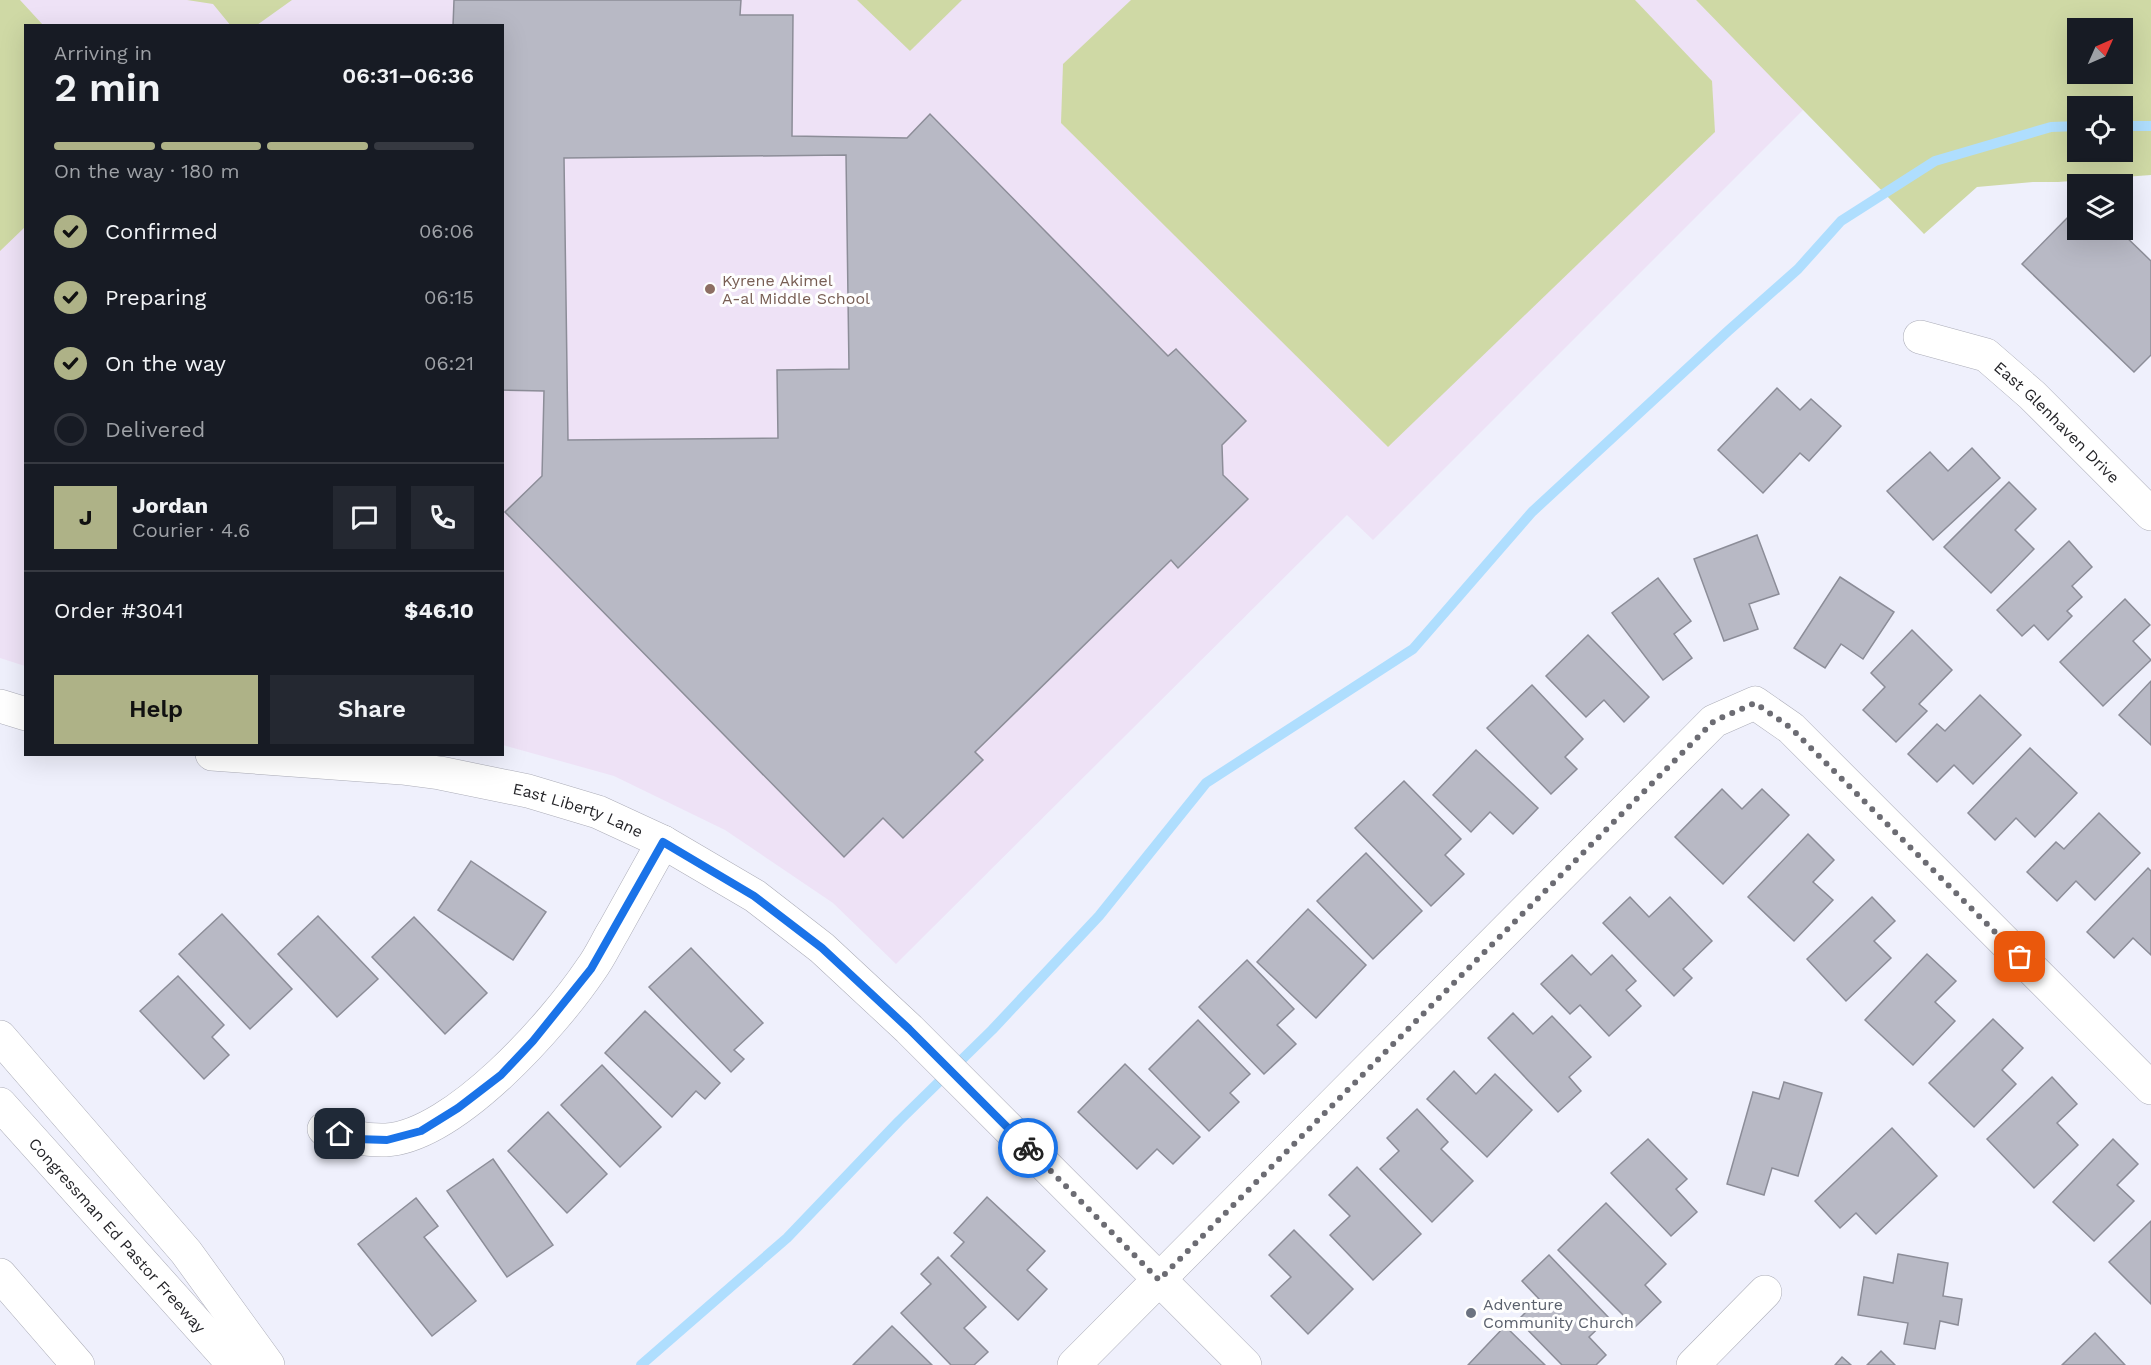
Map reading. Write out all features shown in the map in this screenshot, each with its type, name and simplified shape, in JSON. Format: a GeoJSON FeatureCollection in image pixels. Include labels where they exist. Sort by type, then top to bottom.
{"type":"FeatureCollection","features":[{"type":"Feature","properties":{"kind":"main road","name":"East Glenhaven Drive"},"geometry":{"type":"LineString","coordinates":[[1920,338],[1986,355],[2032,395],[2151,514]]}},
{"type":"Feature","properties":{"kind":"main road"},"geometry":{"type":"LineString","coordinates":[[1074,1365],[1714,721],[1755,703],[1791,728],[2151,1088]]}},
{"type":"Feature","properties":{"kind":"main road"},"geometry":{"type":"LineString","coordinates":[[0,706],[24,713]]}},
{"type":"Feature","properties":{"kind":"main road","name":"East Liberty Lane"},"geometry":{"type":"LineString","coordinates":[[236,756],[440,773],[528,791],[598,812],[663,842],[763,902],[822,948],[909,1029],[1245,1365]]}},
{"type":"Feature","properties":{"kind":"main road"},"geometry":{"type":"LineString","coordinates":[[324,1129],[356,1139],[387,1140],[421,1131],[458,1108],[501,1075],[533,1041],[591,969],[663,842]]}},
{"type":"Feature","properties":{"kind":"main road"},"geometry":{"type":"LineString","coordinates":[[0,1037],[186,1252],[268,1365]]}},
{"type":"Feature","properties":{"kind":"main road","name":"Congressman Ed Pastor Freeway"},"geometry":{"type":"LineString","coordinates":[[0,1104],[234,1365]]}},
{"type":"Feature","properties":{"kind":"main road"},"geometry":{"type":"LineString","coordinates":[[0,1275],[78,1365]]}},
{"type":"Feature","properties":{"kind":"main road"},"geometry":{"type":"LineString","coordinates":[[1693,1365],[1765,1292]]}},
{"type":"Feature","properties":{"kind":"shaded area"},"geometry":{"type":"Polygon","coordinates":[[[0,0],[1696,0],[1804,109],[1373,540],[1347,515],[896,964],[833,903],[725,830],[614,776],[504,745],[504,24],[24,24],[24,666],[0,658],[0,0]]]}},
{"type":"Feature","properties":{"kind":"green space"},"geometry":{"type":"Polygon","coordinates":[[[0,0],[20,0],[42,24],[24,24],[24,228],[0,251],[0,0]]]}},
{"type":"Feature","properties":{"kind":"green space"},"geometry":{"type":"Polygon","coordinates":[[[187,0],[292,0],[258,24],[229,24],[213,4],[187,0]]]}},
{"type":"Feature","properties":{"kind":"green space"},"geometry":{"type":"Polygon","coordinates":[[[857,0],[962,0],[910,51],[857,0]]]}},
{"type":"Feature","properties":{"kind":"green space"},"geometry":{"type":"Polygon","coordinates":[[[1131,0],[1635,0],[1712,81],[1715,132],[1388,447],[1061,123],[1063,64],[1131,0]]]}},
{"type":"Feature","properties":{"kind":"green space"},"geometry":{"type":"Polygon","coordinates":[[[1696,0],[2151,0],[2151,175],[2067,174],[2067,181],[1977,187],[1924,234],[1696,0]]]}},
{"type":"Feature","properties":{"kind":"building"},"geometry":{"type":"Polygon","coordinates":[[[454,0],[741,0],[740,15],[793,15],[792,136],[907,138],[930,114],[1168,356],[1176,349],[1246,421],[1222,445],[1223,475],[1248,499],[1178,568],[1171,560],[975,752],[983,760],[903,838],[883,818],[844,857],[505,512],[542,476],[544,391],[504,390],[504,24],[453,24],[454,0]],[[846,155],[564,158],[568,440],[778,438],[777,370],[849,369],[846,155]]]}},
{"type":"Feature","properties":{"kind":"building"},"geometry":{"type":"Polygon","coordinates":[[[2067,218],[2067,240],[2129,240],[2151,261],[2151,355],[2134,372],[2022,264],[2067,218]]]}},
{"type":"Feature","properties":{"kind":"building"},"geometry":{"type":"Polygon","coordinates":[[[1777,388],[1800,410],[1811,399],[1841,426],[1809,461],[1800,453],[1763,493],[1718,450],[1777,388]]]}},
{"type":"Feature","properties":{"kind":"building"},"geometry":{"type":"Polygon","coordinates":[[[1972,448],[2000,478],[1933,540],[1887,491],[1930,452],[1948,471],[1972,448]]]}},
{"type":"Feature","properties":{"kind":"building"},"geometry":{"type":"Polygon","coordinates":[[[2009,482],[2036,509],[2015,530],[2034,549],[1991,593],[1944,547],[2009,482]]]}},
{"type":"Feature","properties":{"kind":"building"},"geometry":{"type":"Polygon","coordinates":[[[1757,535],[1779,594],[1749,604],[1758,629],[1724,641],[1694,559],[1757,535]]]}},
{"type":"Feature","properties":{"kind":"building"},"geometry":{"type":"Polygon","coordinates":[[[2069,541],[2092,567],[2072,586],[2082,597],[2067,611],[2072,616],[2048,640],[2034,625],[2022,636],[1997,610],[2069,541]]]}},
{"type":"Feature","properties":{"kind":"building"},"geometry":{"type":"Polygon","coordinates":[[[1840,577],[1894,612],[1863,659],[1841,644],[1825,668],[1794,648],[1840,577]]]}},
{"type":"Feature","properties":{"kind":"building"},"geometry":{"type":"Polygon","coordinates":[[[1658,578],[1691,621],[1674,634],[1692,658],[1663,680],[1612,613],[1658,578]]]}},
{"type":"Feature","properties":{"kind":"building"},"geometry":{"type":"Polygon","coordinates":[[[2125,599],[2150,625],[2133,641],[2151,660],[2103,706],[2060,662],[2125,599]]]}},
{"type":"Feature","properties":{"kind":"building"},"geometry":{"type":"Polygon","coordinates":[[[1912,630],[1952,670],[1919,704],[1927,711],[1896,742],[1863,710],[1885,687],[1871,673],[1912,630]]]}},
{"type":"Feature","properties":{"kind":"building"},"geometry":{"type":"Polygon","coordinates":[[[1588,635],[1649,697],[1624,722],[1604,700],[1586,717],[1546,676],[1588,635]]]}},
{"type":"Feature","properties":{"kind":"building"},"geometry":{"type":"Polygon","coordinates":[[[2151,681],[2151,745],[2119,715],[2151,681]]]}},
{"type":"Feature","properties":{"kind":"building"},"geometry":{"type":"Polygon","coordinates":[[[1532,685],[1583,739],[1565,757],[1577,769],[1551,794],[1487,728],[1532,685]]]}},
{"type":"Feature","properties":{"kind":"building"},"geometry":{"type":"Polygon","coordinates":[[[1980,695],[2021,735],[1973,784],[1954,765],[1937,782],[1908,754],[1937,724],[1945,731],[1980,695]]]}},
{"type":"Feature","properties":{"kind":"building"},"geometry":{"type":"Polygon","coordinates":[[[2030,748],[2077,793],[2035,837],[2016,818],[1995,840],[1968,813],[2030,748]]]}},
{"type":"Feature","properties":{"kind":"building"},"geometry":{"type":"Polygon","coordinates":[[[1476,750],[1538,808],[1513,834],[1490,812],[1471,832],[1433,795],[1476,750]]]}},
{"type":"Feature","properties":{"kind":"building"},"geometry":{"type":"Polygon","coordinates":[[[1404,781],[1461,839],[1445,855],[1464,874],[1431,906],[1355,828],[1404,781]]]}},
{"type":"Feature","properties":{"kind":"building"},"geometry":{"type":"Polygon","coordinates":[[[1722,789],[1742,809],[1762,789],[1789,815],[1723,884],[1675,837],[1722,789]]]}},
{"type":"Feature","properties":{"kind":"building"},"geometry":{"type":"Polygon","coordinates":[[[2099,813],[2140,853],[2095,900],[2076,881],[2057,901],[2027,872],[2056,842],[2064,849],[2099,813]]]}},
{"type":"Feature","properties":{"kind":"building"},"geometry":{"type":"Polygon","coordinates":[[[1808,834],[1834,860],[1813,882],[1833,900],[1794,941],[1748,897],[1808,834]]]}},
{"type":"Feature","properties":{"kind":"building"},"geometry":{"type":"Polygon","coordinates":[[[1366,853],[1422,911],[1373,959],[1317,901],[1366,853]]]}},
{"type":"Feature","properties":{"kind":"building"},"geometry":{"type":"Polygon","coordinates":[[[471,861],[546,912],[513,960],[438,910],[471,861]]]}},
{"type":"Feature","properties":{"kind":"building"},"geometry":{"type":"Polygon","coordinates":[[[2148,868],[2151,871],[2151,955],[2133,938],[2114,958],[2087,932],[2148,868]]]}},
{"type":"Feature","properties":{"kind":"building"},"geometry":{"type":"Polygon","coordinates":[[[1630,897],[1649,917],[1670,897],[1712,941],[1683,969],[1692,978],[1674,996],[1603,923],[1630,897]]]}},
{"type":"Feature","properties":{"kind":"building"},"geometry":{"type":"Polygon","coordinates":[[[1872,897],[1895,921],[1874,941],[1891,958],[1846,1001],[1807,959],[1872,897]]]}},
{"type":"Feature","properties":{"kind":"building"},"geometry":{"type":"Polygon","coordinates":[[[1308,909],[1366,965],[1316,1018],[1257,962],[1308,909]]]}},
{"type":"Feature","properties":{"kind":"building"},"geometry":{"type":"Polygon","coordinates":[[[222,914],[292,989],[250,1029],[179,954],[222,914]]]}},
{"type":"Feature","properties":{"kind":"building"},"geometry":{"type":"Polygon","coordinates":[[[318,916],[378,979],[337,1017],[278,954],[318,916]]]}},
{"type":"Feature","properties":{"kind":"building"},"geometry":{"type":"Polygon","coordinates":[[[414,917],[487,993],[445,1034],[372,957],[414,917]]]}},
{"type":"Feature","properties":{"kind":"building"},"geometry":{"type":"Polygon","coordinates":[[[691,948],[763,1023],[734,1050],[744,1059],[731,1072],[649,987],[691,948]]]}},
{"type":"Feature","properties":{"kind":"building"},"geometry":{"type":"Polygon","coordinates":[[[1927,954],[1956,981],[1935,1002],[1955,1021],[1913,1065],[1865,1020],[1927,954]]]}},
{"type":"Feature","properties":{"kind":"building"},"geometry":{"type":"Polygon","coordinates":[[[1572,955],[1591,975],[1612,955],[1636,981],[1626,990],[1641,1006],[1609,1036],[1580,1005],[1570,1014],[1541,984],[1572,955]]]}},
{"type":"Feature","properties":{"kind":"building"},"geometry":{"type":"Polygon","coordinates":[[[1247,960],[1294,1009],[1277,1025],[1296,1044],[1264,1074],[1199,1007],[1247,960]]]}},
{"type":"Feature","properties":{"kind":"building"},"geometry":{"type":"Polygon","coordinates":[[[178,976],[224,1025],[212,1037],[229,1055],[204,1079],[140,1011],[178,976]]]}},
{"type":"Feature","properties":{"kind":"building"},"geometry":{"type":"Polygon","coordinates":[[[645,1011],[720,1083],[705,1099],[696,1091],[672,1117],[605,1053],[645,1011]]]}},
{"type":"Feature","properties":{"kind":"building"},"geometry":{"type":"Polygon","coordinates":[[[1513,1013],[1533,1034],[1552,1016],[1591,1057],[1569,1077],[1581,1091],[1558,1112],[1488,1038],[1513,1013]]]}},
{"type":"Feature","properties":{"kind":"building"},"geometry":{"type":"Polygon","coordinates":[[[1993,1019],[2023,1048],[2002,1070],[2016,1084],[1974,1127],[1929,1083],[1993,1019]]]}},
{"type":"Feature","properties":{"kind":"building"},"geometry":{"type":"Polygon","coordinates":[[[1198,1020],[1250,1074],[1230,1093],[1239,1102],[1209,1131],[1149,1069],[1198,1020]]]}},
{"type":"Feature","properties":{"kind":"building"},"geometry":{"type":"Polygon","coordinates":[[[1125,1064],[1200,1137],[1173,1164],[1157,1149],[1137,1169],[1078,1112],[1125,1064]]]}},
{"type":"Feature","properties":{"kind":"building"},"geometry":{"type":"Polygon","coordinates":[[[602,1065],[661,1127],[620,1167],[561,1105],[602,1065]]]}},
{"type":"Feature","properties":{"kind":"building"},"geometry":{"type":"Polygon","coordinates":[[[1454,1071],[1476,1094],[1495,1074],[1532,1110],[1487,1157],[1427,1099],[1454,1071]]]}},
{"type":"Feature","properties":{"kind":"building"},"geometry":{"type":"Polygon","coordinates":[[[2052,1077],[2077,1104],[2057,1123],[2078,1145],[2034,1188],[1987,1139],[2052,1077]]]}},
{"type":"Feature","properties":{"kind":"building"},"geometry":{"type":"Polygon","coordinates":[[[1784,1082],[1822,1093],[1798,1176],[1772,1168],[1764,1195],[1727,1184],[1753,1092],[1779,1099],[1784,1082]]]}},
{"type":"Feature","properties":{"kind":"building"},"geometry":{"type":"Polygon","coordinates":[[[1417,1109],[1448,1142],[1441,1149],[1473,1181],[1432,1222],[1380,1169],[1399,1151],[1387,1138],[1417,1109]]]}},
{"type":"Feature","properties":{"kind":"building"},"geometry":{"type":"Polygon","coordinates":[[[548,1112],[607,1174],[567,1213],[508,1151],[548,1112]]]}},
{"type":"Feature","properties":{"kind":"building"},"geometry":{"type":"Polygon","coordinates":[[[1892,1128],[1937,1176],[1876,1234],[1856,1213],[1840,1228],[1815,1201],[1892,1128]]]}},
{"type":"Feature","properties":{"kind":"building"},"geometry":{"type":"Polygon","coordinates":[[[1648,1139],[1687,1179],[1676,1189],[1697,1212],[1671,1236],[1611,1173],[1648,1139]]]}},
{"type":"Feature","properties":{"kind":"building"},"geometry":{"type":"Polygon","coordinates":[[[2113,1139],[2138,1164],[2117,1185],[2134,1201],[2094,1241],[2053,1202],[2113,1139]]]}},
{"type":"Feature","properties":{"kind":"building"},"geometry":{"type":"Polygon","coordinates":[[[493,1159],[553,1245],[507,1277],[447,1191],[493,1159]]]}},
{"type":"Feature","properties":{"kind":"building"},"geometry":{"type":"Polygon","coordinates":[[[1357,1167],[1421,1234],[1373,1280],[1330,1235],[1350,1216],[1329,1195],[1357,1167]]]}},
{"type":"Feature","properties":{"kind":"building"},"geometry":{"type":"Polygon","coordinates":[[[987,1197],[1045,1251],[1027,1270],[1047,1289],[1018,1320],[951,1256],[964,1242],[954,1233],[987,1197]]]}},
{"type":"Feature","properties":{"kind":"building"},"geometry":{"type":"Polygon","coordinates":[[[416,1198],[438,1226],[424,1237],[476,1301],[432,1336],[358,1244],[416,1198]]]}},
{"type":"Feature","properties":{"kind":"building"},"geometry":{"type":"Polygon","coordinates":[[[1606,1203],[1666,1264],[1645,1285],[1661,1302],[1635,1327],[1558,1250],[1606,1203]]]}},
{"type":"Feature","properties":{"kind":"building"},"geometry":{"type":"Polygon","coordinates":[[[2151,1221],[2151,1304],[2109,1262],[2151,1221]]]}},
{"type":"Feature","properties":{"kind":"building"},"geometry":{"type":"Polygon","coordinates":[[[1294,1230],[1353,1289],[1308,1334],[1271,1296],[1291,1277],[1269,1255],[1294,1230]]]}},
{"type":"Feature","properties":{"kind":"building"},"geometry":{"type":"Polygon","coordinates":[[[1898,1254],[1948,1263],[1943,1296],[1962,1299],[1958,1325],[1940,1321],[1935,1349],[1904,1344],[1908,1323],[1858,1315],[1864,1277],[1893,1283],[1898,1254]]]}},
{"type":"Feature","properties":{"kind":"building"},"geometry":{"type":"Polygon","coordinates":[[[1549,1255],[1609,1318],[1589,1337],[1606,1355],[1596,1365],[1562,1365],[1518,1320],[1539,1299],[1522,1281],[1549,1255]]]}},
{"type":"Feature","properties":{"kind":"building"},"geometry":{"type":"Polygon","coordinates":[[[938,1257],[986,1307],[964,1328],[988,1352],[974,1365],[951,1365],[901,1313],[931,1284],[921,1274],[938,1257]]]}},
{"type":"Feature","properties":{"kind":"building"},"geometry":{"type":"Polygon","coordinates":[[[892,1326],[932,1365],[853,1365],[892,1326]]]}},
{"type":"Feature","properties":{"kind":"building"},"geometry":{"type":"Polygon","coordinates":[[[1505,1326],[1545,1365],[1468,1365],[1505,1326]]]}},
{"type":"Feature","properties":{"kind":"building"},"geometry":{"type":"Polygon","coordinates":[[[2095,1333],[2125,1365],[2062,1365],[2095,1333]]]}},
{"type":"Feature","properties":{"kind":"building"},"geometry":{"type":"Polygon","coordinates":[[[1881,1351],[1895,1365],[1867,1365],[1881,1351]]]}},
{"type":"Feature","properties":{"kind":"building"},"geometry":{"type":"Polygon","coordinates":[[[1842,1357],[1851,1365],[1835,1365],[1842,1357]]]}},
{"type":"Feature","properties":{"kind":"waterway"},"geometry":{"type":"LineString","coordinates":[[641,1365],[787,1238],[899,1121],[992,1030],[1099,916],[1206,783],[1413,649],[1532,512],[1798,269],[1841,221],[1935,161],[2051,127],[2067,126]]}},
{"type":"Feature","properties":{"kind":"waterway"},"geometry":{"type":"LineString","coordinates":[[2133,126],[2151,126]]}},
{"type":"Feature","properties":{"kind":"way so far"},"geometry":{"type":"LineString","coordinates":[[1028,1148],[1159,1280],[1714,721],[1755,703],[1791,728],[2020,957]]}},
{"type":"Feature","properties":{"kind":"place","name":"Kyrene Akimel A-al Middle School"},"geometry":{"type":"Point","coordinates":[710,289]}},
{"type":"Feature","properties":{"kind":"place","name":"Adventure Community Church"},"geometry":{"type":"Point","coordinates":[1471,1313]}},
{"type":"Feature","properties":{"kind":"route"},"geometry":{"type":"LineString","coordinates":[[340,1134],[356,1139],[387,1140],[421,1131],[458,1108],[501,1075],[533,1041],[591,969],[663,842],[754,896],[822,948],[909,1029],[1028,1148]]}}]}
